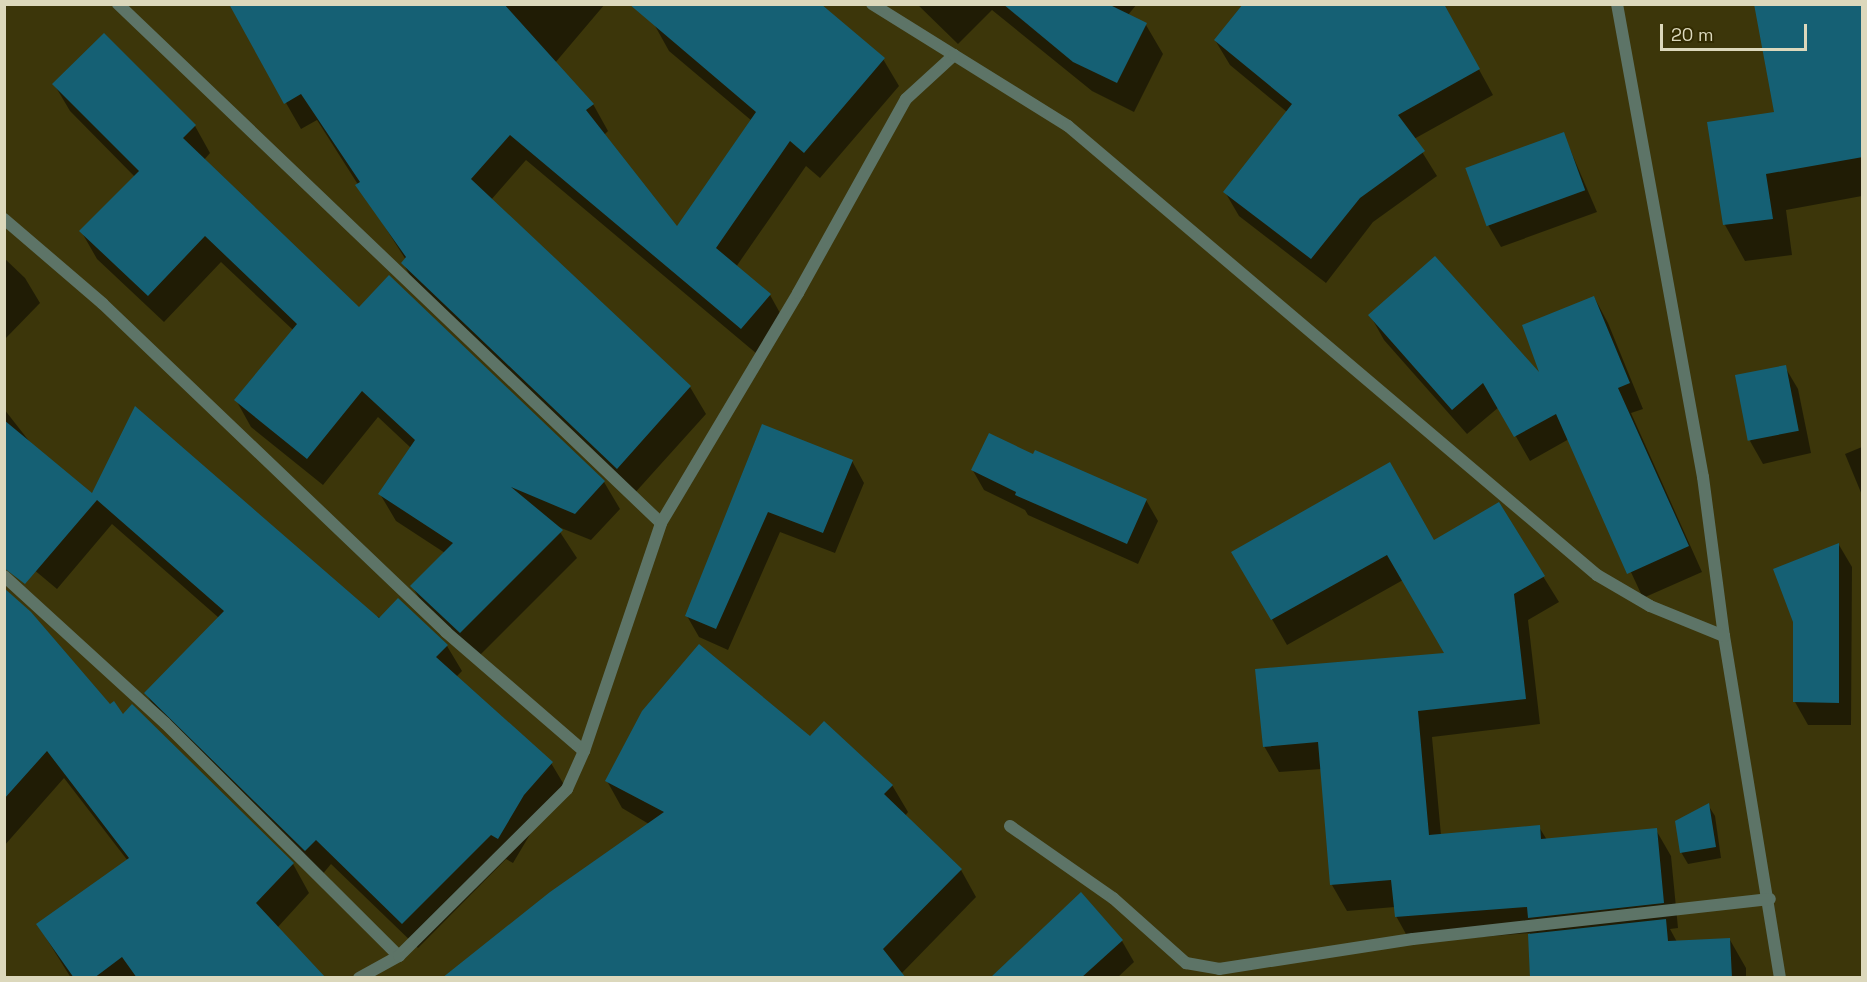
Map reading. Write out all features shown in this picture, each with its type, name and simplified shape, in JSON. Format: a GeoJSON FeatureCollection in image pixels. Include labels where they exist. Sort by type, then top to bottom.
{"type":"FeatureCollection","features":[{"type":"Feature","properties":{"kind":"street"},"geometry":{"type":"LineString","coordinates":[[118,4],[661,523]]}},
{"type":"Feature","properties":{"kind":"street"},"geometry":{"type":"LineString","coordinates":[[872,4],[1068,126],[1597,575],[1650,606],[1724,636]]}},
{"type":"Feature","properties":{"kind":"street"},"geometry":{"type":"LineString","coordinates":[[1617,4],[1703,477],[1724,636],[1770,898],[1780,978]]}},
{"type":"Feature","properties":{"kind":"street"},"geometry":{"type":"LineString","coordinates":[[359,978],[399,956],[567,789],[584,751],[661,523],[798,293],[906,99],[954,55]]}},
{"type":"Feature","properties":{"kind":"street"},"geometry":{"type":"LineString","coordinates":[[4,219],[104,304],[446,632],[584,751]]}},
{"type":"Feature","properties":{"kind":"street"},"geometry":{"type":"LineString","coordinates":[[4,576],[165,723],[399,956]]}},
{"type":"Feature","properties":{"kind":"street"},"geometry":{"type":"LineString","coordinates":[[1010,826],[1113,898],[1186,963],[1219,969],[1413,939],[1770,898]]}},
{"type":"Feature","properties":{"kind":"building"},"geometry":{"type":"Polygon","coordinates":[[[229,4],[504,4],[594,104],[586,110],[677,226],[756,112],[629,4],[821,4],[885,58],[804,153],[790,141],[716,248],[771,294],[741,329],[510,135],[471,179],[691,386],[617,469],[401,263],[406,257],[355,185],[360,182],[301,94],[284,104],[229,4]]]}},
{"type":"Feature","properties":{"kind":"building"},"geometry":{"type":"Polygon","coordinates":[[[1003,4],[1108,4],[1147,23],[1117,83],[1073,62],[1003,4]]]}},
{"type":"Feature","properties":{"kind":"building"},"geometry":{"type":"Polygon","coordinates":[[[1243,4],[1444,4],[1480,69],[1398,115],[1425,151],[1360,198],[1311,259],[1223,192],[1292,104],[1214,40],[1243,4]]]}},
{"type":"Feature","properties":{"kind":"building"},"geometry":{"type":"Polygon","coordinates":[[[1754,4],[1863,4],[1863,157],[1766,174],[1773,219],[1723,225],[1707,122],[1774,112],[1754,4]]]}},
{"type":"Feature","properties":{"kind":"building"},"geometry":{"type":"Polygon","coordinates":[[[104,33],[196,125],[183,138],[359,307],[389,275],[605,481],[575,514],[511,487],[563,530],[460,633],[410,586],[453,543],[378,494],[415,440],[362,391],[307,459],[234,400],[297,324],[205,236],[148,296],[79,231],[139,171],[52,84],[104,33]]]}},
{"type":"Feature","properties":{"kind":"building"},"geometry":{"type":"Polygon","coordinates":[[[1564,132],[1585,190],[1487,226],[1465,168],[1564,132]]]}},
{"type":"Feature","properties":{"kind":"building"},"geometry":{"type":"Polygon","coordinates":[[[1435,256],[1539,372],[1522,325],[1594,296],[1630,383],[1618,388],[1689,546],[1627,574],[1556,414],[1514,437],[1483,383],[1452,410],[1368,315],[1435,256]]]}},
{"type":"Feature","properties":{"kind":"building"},"geometry":{"type":"Polygon","coordinates":[[[1786,365],[1799,431],[1748,441],[1735,375],[1786,365]]]}},
{"type":"Feature","properties":{"kind":"building"},"geometry":{"type":"Polygon","coordinates":[[[135,406],[379,618],[398,598],[448,645],[436,657],[553,762],[524,795],[498,839],[491,835],[402,924],[316,840],[305,851],[144,693],[224,611],[97,500],[25,584],[4,568],[4,420],[92,493],[135,406]]]}},
{"type":"Feature","properties":{"kind":"building"},"geometry":{"type":"Polygon","coordinates":[[[762,424],[853,460],[823,533],[768,512],[716,629],[685,616],[762,424]]]}},
{"type":"Feature","properties":{"kind":"building"},"geometry":{"type":"Polygon","coordinates":[[[989,433],[1033,454],[1035,450],[1147,499],[1127,544],[1015,495],[1016,492],[971,470],[989,433]]]}},
{"type":"Feature","properties":{"kind":"building"},"geometry":{"type":"Polygon","coordinates":[[[1390,462],[1434,540],[1499,502],[1545,576],[1514,594],[1526,699],[1418,711],[1429,835],[1540,825],[1541,839],[1657,828],[1664,903],[1528,918],[1527,907],[1395,917],[1391,880],[1330,885],[1318,742],[1263,747],[1255,669],[1444,653],[1387,555],[1271,620],[1231,552],[1390,462]]]}},
{"type":"Feature","properties":{"kind":"building"},"geometry":{"type":"Polygon","coordinates":[[[1839,543],[1839,703],[1793,702],[1793,622],[1773,569],[1839,543]]]}},
{"type":"Feature","properties":{"kind":"building"},"geometry":{"type":"Polygon","coordinates":[[[4,588],[31,612],[110,704],[114,701],[123,714],[132,704],[294,863],[256,903],[326,978],[137,978],[122,957],[94,978],[74,978],[36,924],[129,858],[47,751],[4,799],[4,588]]]}},
{"type":"Feature","properties":{"kind":"building"},"geometry":{"type":"Polygon","coordinates":[[[699,644],[810,736],[824,721],[893,785],[884,794],[962,869],[883,949],[906,978],[442,978],[550,892],[664,812],[605,781],[642,711],[699,644]]]}},
{"type":"Feature","properties":{"kind":"building"},"geometry":{"type":"Polygon","coordinates":[[[1709,803],[1716,847],[1680,853],[1675,821],[1709,803]]]}},
{"type":"Feature","properties":{"kind":"building"},"geometry":{"type":"Polygon","coordinates":[[[1081,892],[1123,940],[1081,978],[990,978],[1081,892]]]}},
{"type":"Feature","properties":{"kind":"building"},"geometry":{"type":"Polygon","coordinates":[[[1666,919],[1668,941],[1730,938],[1732,978],[1530,978],[1528,934],[1666,919]]]}}]}
